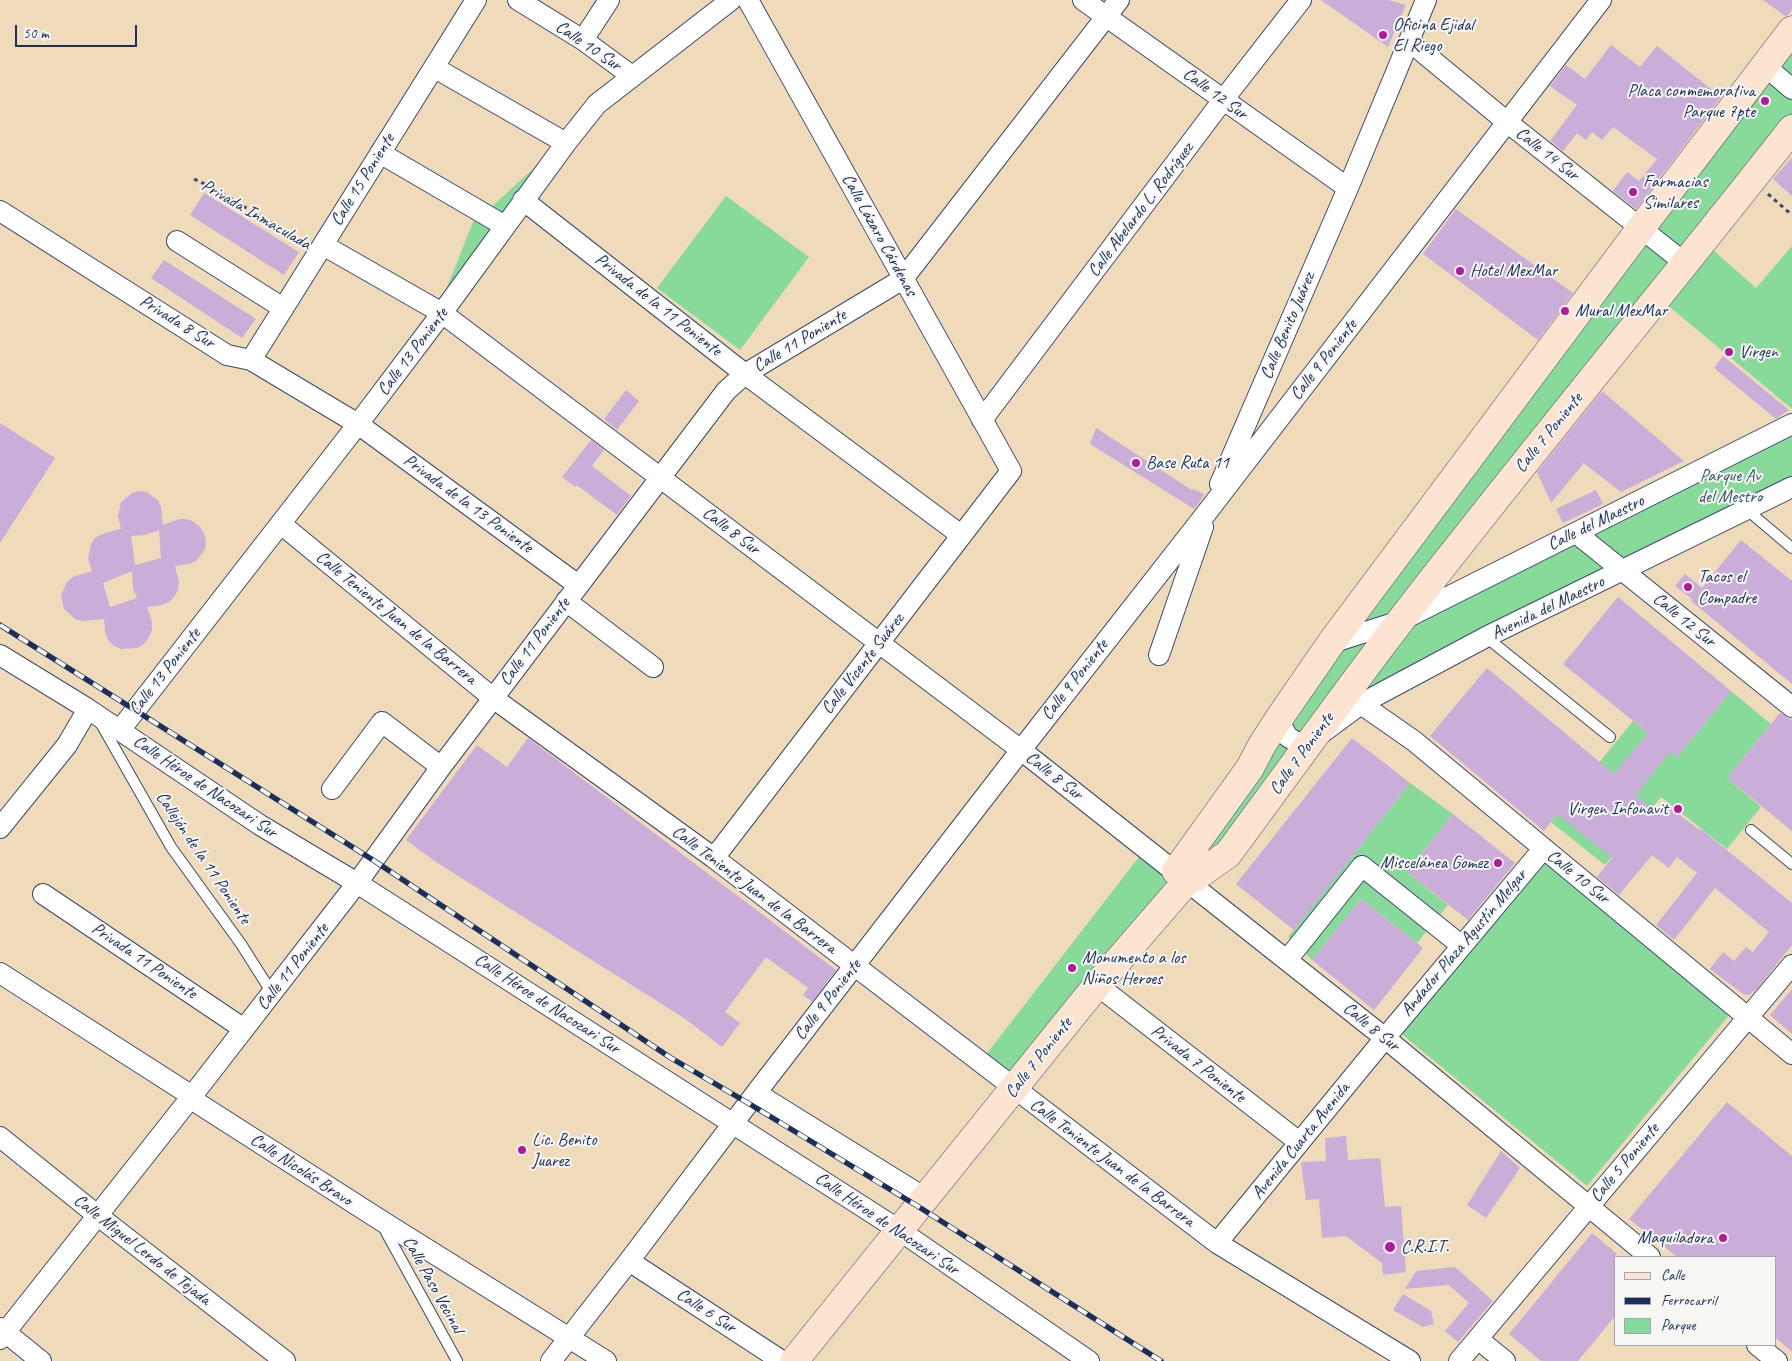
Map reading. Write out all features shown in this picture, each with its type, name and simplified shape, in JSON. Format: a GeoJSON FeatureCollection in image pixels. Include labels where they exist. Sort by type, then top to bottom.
{"type":"FeatureCollection","features":[{"type":"Feature","properties":{"kind":"main road","name":"Calle 7 Poniente"},"geometry":{"type":"LineString","coordinates":[[794,1361],[1015,1089],[1181,876],[1250,768],[1278,720],[1331,643],[1641,228],[1792,30]]}},
{"type":"Feature","properties":{"kind":"main road","name":"Calle 7 Poniente"},"geometry":{"type":"LineString","coordinates":[[1181,876],[1194,878],[1228,854],[1400,621],[1792,129]]}},
{"type":"Feature","properties":{"kind":"street","name":"Calle 15 Poniente"},"geometry":{"type":"LineString","coordinates":[[251,360],[476,0]]}},
{"type":"Feature","properties":{"kind":"street","name":"Calle 10 Sur"},"geometry":{"type":"LineString","coordinates":[[518,0],[583,40],[632,76]]}},
{"type":"Feature","properties":{"kind":"street"},"geometry":{"type":"LineString","coordinates":[[583,40],[609,0]]}},
{"type":"Feature","properties":{"kind":"street","name":"Calle 13 Poniente"},"geometry":{"type":"LineString","coordinates":[[120,730],[282,524],[442,313],[523,200],[597,104],[731,0]]}},
{"type":"Feature","properties":{"kind":"street","name":"Calle Lázaro Cárdenas"},"geometry":{"type":"LineString","coordinates":[[748,0],[1011,470]]}},
{"type":"Feature","properties":{"kind":"street","name":"Calle 12 Sur"},"geometry":{"type":"LineString","coordinates":[[1083,0],[1348,188]]}},
{"type":"Feature","properties":{"kind":"street","name":"Calle 11 Poniente"},"geometry":{"type":"LineString","coordinates":[[2,1333],[192,1096],[357,883],[441,767],[726,391],[745,374],[903,279],[1119,0]]}},
{"type":"Feature","properties":{"kind":"street","name":"Calle Abelardo L. Rodríguez"},"geometry":{"type":"LineString","coordinates":[[982,420],[1223,100],[1301,0]]}},
{"type":"Feature","properties":{"kind":"street","name":"Calle 9 Poniente"},"geometry":{"type":"LineString","coordinates":[[551,1361],[756,1093],[1602,0]]}},
{"type":"Feature","properties":{"kind":"street","name":"Calle Benito Juárez"},"geometry":{"type":"LineString","coordinates":[[1159,655],[1208,511],[1348,188],[1426,1]]}},
{"type":"Feature","properties":{"kind":"street","name":"Calle 14 Sur"},"geometry":{"type":"LineString","coordinates":[[1409,41],[1507,122],[1686,264]]}},
{"type":"Feature","properties":{"kind":"street"},"geometry":{"type":"LineString","coordinates":[[1765,66],[1792,89]]}},
{"type":"Feature","properties":{"kind":"street"},"geometry":{"type":"LineString","coordinates":[[434,68],[566,144]]}},
{"type":"Feature","properties":{"kind":"street"},"geometry":{"type":"LineString","coordinates":[[380,153],[506,226]]}},
{"type":"Feature","properties":{"kind":"street","name":"Privada de la 11 Poniente"},"geometry":{"type":"LineString","coordinates":[[523,200],[745,374],[961,535]]}},
{"type":"Feature","properties":{"kind":"street","name":"Privada 8 Sur"},"geometry":{"type":"LineString","coordinates":[[0,210],[228,355],[251,360],[358,424]]}},
{"type":"Feature","properties":{"kind":"street"},"geometry":{"type":"LineString","coordinates":[[178,241],[283,308]]}},
{"type":"Feature","properties":{"kind":"street","name":"Calle 8 Sur"},"geometry":{"type":"LineString","coordinates":[[321,248],[442,313],[1021,750],[1385,1038],[1649,1256]]}},
{"type":"Feature","properties":{"kind":"street","name":"Privada de la 13 Poniente"},"geometry":{"type":"LineString","coordinates":[[358,424],[578,585]]}},
{"type":"Feature","properties":{"kind":"street","name":"Calle del Maestro"},"geometry":{"type":"LineString","coordinates":[[1331,643],[1400,621],[1792,424]]}},
{"type":"Feature","properties":{"kind":"street","name":"Calle Vicente Suárez"},"geometry":{"type":"LineString","coordinates":[[714,858],[1011,470]]}},
{"type":"Feature","properties":{"kind":"street","name":"Avenida del Maestro"},"geometry":{"type":"LineString","coordinates":[[1311,741],[1361,704],[1486,638],[1792,487]]}},
{"type":"Feature","properties":{"kind":"street","name":"Calle Teniente Juan de la Barrera"},"geometry":{"type":"LineString","coordinates":[[282,524],[493,698],[714,858],[1217,1243],[1410,1361]]}},
{"type":"Feature","properties":{"kind":"street","name":"Calle 12 Sur"},"geometry":{"type":"LineString","coordinates":[[1576,533],[1792,707]]}},
{"type":"Feature","properties":{"kind":"street"},"geometry":{"type":"LineString","coordinates":[[566,601],[653,667]]}},
{"type":"Feature","properties":{"kind":"street","name":"Calle Héroe de Nacozari Sur"},"geometry":{"type":"LineString","coordinates":[[0,655],[92,711],[260,825],[357,883],[899,1230],[1089,1361]]}},
{"type":"Feature","properties":{"kind":"street","name":"Calle 10 Sur"},"geometry":{"type":"LineString","coordinates":[[1361,704],[1414,741],[1792,1054]]}},
{"type":"Feature","properties":{"kind":"street"},"geometry":{"type":"LineString","coordinates":[[0,828],[92,711]]}},
{"type":"Feature","properties":{"kind":"street"},"geometry":{"type":"LineString","coordinates":[[1278,720],[1288,737],[1298,743],[1311,741]]}},
{"type":"Feature","properties":{"kind":"street"},"geometry":{"type":"LineString","coordinates":[[332,788],[382,722],[441,767]]}},
{"type":"Feature","properties":{"kind":"street","name":"Andador Plaza Agustín Melgar"},"geometry":{"type":"LineString","coordinates":[[1385,1038],[1543,849]]}},
{"type":"Feature","properties":{"kind":"street"},"geometry":{"type":"LineString","coordinates":[[1287,960],[1362,866],[1462,946]]}},
{"type":"Feature","properties":{"kind":"street","name":"Privada 11 Poniente"},"geometry":{"type":"LineString","coordinates":[[43,894],[244,1029]]}},
{"type":"Feature","properties":{"kind":"street","name":"Calle 5 Poniente"},"geometry":{"type":"LineString","coordinates":[[1459,1361],[1792,965]]}},
{"type":"Feature","properties":{"kind":"street","name":"Calle Nicolás Bravo"},"geometry":{"type":"LineString","coordinates":[[0,973],[192,1096],[199,1104],[606,1361]]}},
{"type":"Feature","properties":{"kind":"street","name":"Privada 7 Poniente"},"geometry":{"type":"LineString","coordinates":[[1097,985],[1299,1142]]}},
{"type":"Feature","properties":{"kind":"street","name":"Avenida Cuarta Avenida"},"geometry":{"type":"LineString","coordinates":[[1217,1243],[1385,1038]]}},
{"type":"Feature","properties":{"kind":"street"},"geometry":{"type":"LineString","coordinates":[[756,1093],[925,1198]]}},
{"type":"Feature","properties":{"kind":"street","name":"Calle Miguel Lerdo de Tejada"},"geometry":{"type":"LineString","coordinates":[[0,1137],[285,1361]]}},
{"type":"Feature","properties":{"kind":"street","name":"Calle 6 Sur"},"geometry":{"type":"LineString","coordinates":[[629,1261],[782,1361]]}},
{"type":"Feature","properties":{"kind":"street"},"geometry":{"type":"LineString","coordinates":[[2,1333],[41,1361]]}},
{"type":"Feature","properties":{"kind":"street"},"geometry":{"type":"LineString","coordinates":[[1478,1339],[1505,1361]]}},
{"type":"Feature","properties":{"kind":"street"},"geometry":{"type":"LineString","coordinates":[[1758,1346],[1777,1361]]}},
{"type":"Feature","properties":{"kind":"lane"},"geometry":{"type":"LineString","coordinates":[[1746,509],[1792,548]]}},
{"type":"Feature","properties":{"kind":"lane"},"geometry":{"type":"LineString","coordinates":[[1486,638],[1610,737]]}},
{"type":"Feature","properties":{"kind":"lane","name":"Callejón de la 11 Poniente"},"geometry":{"type":"LineString","coordinates":[[92,711],[171,847],[241,944],[272,993]]}},
{"type":"Feature","properties":{"kind":"lane"},"geometry":{"type":"LineString","coordinates":[[1751,830],[1792,864]]}},
{"type":"Feature","properties":{"kind":"lane","name":"Calle Paso Vecinal"},"geometry":{"type":"LineString","coordinates":[[385,1223],[386,1232],[457,1361]]}},
{"type":"Feature","properties":{"kind":"path","name":"Privada Inmaculada"},"geometry":{"type":"LineString","coordinates":[[194,179],[321,248]]}},
{"type":"Feature","properties":{"kind":"path"},"geometry":{"type":"LineString","coordinates":[[1752,180],[1792,215]]}},
{"type":"Feature","properties":{"kind":"green space"},"geometry":{"type":"Polygon","coordinates":[[[1792,32],[1792,129],[1704,242],[1756,288],[1792,246],[1792,409],[1659,298],[1228,853],[1183,864],[1792,32]]]}},
{"type":"Feature","properties":{"kind":"green space"},"geometry":{"type":"Polygon","coordinates":[[[558,146],[439,307],[475,217],[487,211],[558,146]]]}},
{"type":"Feature","properties":{"kind":"green space"},"geometry":{"type":"Polygon","coordinates":[[[726,196],[809,257],[740,350],[657,288],[726,196]]]}},
{"type":"Feature","properties":{"kind":"green space","name":"Parque Av del Mestro"},"geometry":{"type":"Polygon","coordinates":[[[1792,427],[1792,485],[1361,697],[1384,644],[1413,622],[1792,427]]]}},
{"type":"Feature","properties":{"kind":"green space"},"geometry":{"type":"Polygon","coordinates":[[[1731,691],[1771,724],[1727,778],[1761,807],[1727,849],[1661,797],[1605,865],[1551,822],[1633,721],[1677,757],[1731,691]]]}},
{"type":"Feature","properties":{"kind":"green space"},"geometry":{"type":"Polygon","coordinates":[[[1410,783],[1453,814],[1407,872],[1448,905],[1417,943],[1361,899],[1312,960],[1288,937],[1410,783]]]}},
{"type":"Feature","properties":{"kind":"green space"},"geometry":{"type":"Polygon","coordinates":[[[1142,853],[1181,879],[1017,1082],[985,1056],[1142,853]]]}},
{"type":"Feature","properties":{"kind":"green space"},"geometry":{"type":"Polygon","coordinates":[[[1543,858],[1730,1014],[1587,1186],[1399,1032],[1543,858]]]}},
{"type":"Feature","properties":{"kind":"building","name":"Oficina Ejidal El Riego"},"geometry":{"type":"Polygon","coordinates":[[[1321,0],[1388,0],[1406,5],[1388,47],[1321,0]]]}},
{"type":"Feature","properties":{"kind":"building"},"geometry":{"type":"Polygon","coordinates":[[[1763,0],[1792,0],[1792,10],[1785,16],[1763,0]]]}},
{"type":"Feature","properties":{"kind":"building"},"geometry":{"type":"Polygon","coordinates":[[[1611,45],[1640,67],[1657,46],[1721,97],[1636,209],[1613,191],[1627,172],[1639,181],[1657,159],[1613,127],[1602,140],[1592,132],[1586,140],[1577,133],[1563,151],[1550,141],[1577,105],[1550,86],[1566,65],[1585,79],[1611,45]]]}},
{"type":"Feature","properties":{"kind":"building"},"geometry":{"type":"Polygon","coordinates":[[[1792,157],[1792,196],[1773,179],[1792,157]]]}},
{"type":"Feature","properties":{"kind":"building"},"geometry":{"type":"Polygon","coordinates":[[[204,193],[299,252],[284,275],[190,215],[204,193]]]}},
{"type":"Feature","properties":{"kind":"building"},"geometry":{"type":"Polygon","coordinates":[[[1456,209],[1573,293],[1538,340],[1423,254],[1456,209]]]}},
{"type":"Feature","properties":{"kind":"building"},"geometry":{"type":"Polygon","coordinates":[[[164,260],[256,319],[242,338],[151,278],[164,260]]]}},
{"type":"Feature","properties":{"kind":"building"},"geometry":{"type":"Polygon","coordinates":[[[1723,356],[1789,410],[1776,419],[1714,368],[1723,356]]]}},
{"type":"Feature","properties":{"kind":"building"},"geometry":{"type":"Polygon","coordinates":[[[626,390],[639,401],[617,430],[604,419],[626,390]]]}},
{"type":"Feature","properties":{"kind":"building"},"geometry":{"type":"Polygon","coordinates":[[[1602,391],[1684,461],[1621,492],[1582,462],[1583,464],[1551,503],[1537,472],[1602,391]]]}},
{"type":"Feature","properties":{"kind":"building"},"geometry":{"type":"Polygon","coordinates":[[[0,423],[55,458],[0,543],[0,423]]]}},
{"type":"Feature","properties":{"kind":"building","name":"Base Ruta 11"},"geometry":{"type":"Polygon","coordinates":[[[1096,428],[1192,490],[1204,494],[1201,500],[1194,509],[1090,444],[1096,428]]]}},
{"type":"Feature","properties":{"kind":"building"},"geometry":{"type":"Polygon","coordinates":[[[591,440],[604,450],[592,466],[631,496],[617,515],[577,485],[575,487],[562,477],[591,440]]]}},
{"type":"Feature","properties":{"kind":"building"},"geometry":{"type":"Polygon","coordinates":[[[1596,490],[1603,504],[1563,523],[1556,509],[1596,490]]]}},
{"type":"Feature","properties":{"kind":"building"},"geometry":{"type":"Polygon","coordinates":[[[139,491],[147,492],[158,500],[161,507],[163,525],[179,519],[187,519],[200,527],[206,541],[205,549],[196,561],[175,566],[179,582],[178,590],[174,597],[162,605],[147,607],[152,622],[152,630],[144,644],[137,648],[121,649],[114,646],[108,640],[104,619],[83,621],[75,619],[64,609],[61,595],[67,582],[73,577],[92,571],[88,559],[91,544],[95,538],[102,534],[121,529],[118,516],[121,502],[132,493],[139,491]],[[159,530],[145,535],[131,536],[135,565],[161,558],[159,530]],[[132,571],[103,583],[110,607],[137,598],[133,588],[132,571]]]}},
{"type":"Feature","properties":{"kind":"building"},"geometry":{"type":"Polygon","coordinates":[[[1741,540],[1792,581],[1792,684],[1675,586],[1685,574],[1702,588],[1741,540]]]}},
{"type":"Feature","properties":{"kind":"building"},"geometry":{"type":"Polygon","coordinates":[[[1618,597],[1731,691],[1677,757],[1670,752],[1635,796],[1664,816],[1670,808],[1701,829],[1792,903],[1792,945],[1757,989],[1749,995],[1743,994],[1710,969],[1723,952],[1734,961],[1746,947],[1753,952],[1769,932],[1715,888],[1674,940],[1656,925],[1697,873],[1677,857],[1669,868],[1652,855],[1619,895],[1597,877],[1612,858],[1557,814],[1544,831],[1430,736],[1487,668],[1614,774],[1648,733],[1563,664],[1618,597]]]}},
{"type":"Feature","properties":{"kind":"building"},"geometry":{"type":"Polygon","coordinates":[[[1780,713],[1792,720],[1792,831],[1727,778],[1780,713]]]}},
{"type":"Feature","properties":{"kind":"building"},"geometry":{"type":"Polygon","coordinates":[[[528,738],[836,970],[812,1002],[803,995],[808,988],[766,957],[725,1012],[740,1023],[722,1047],[684,1018],[436,862],[406,840],[477,745],[507,767],[528,738]]]}},
{"type":"Feature","properties":{"kind":"building"},"geometry":{"type":"Polygon","coordinates":[[[1352,738],[1410,783],[1294,930],[1236,884],[1352,738]]]}},
{"type":"Feature","properties":{"kind":"building"},"geometry":{"type":"Polygon","coordinates":[[[1453,814],[1515,863],[1468,920],[1407,872],[1453,814]]]}},
{"type":"Feature","properties":{"kind":"building"},"geometry":{"type":"Polygon","coordinates":[[[1361,899],[1423,948],[1374,1010],[1312,960],[1361,899]]]}},
{"type":"Feature","properties":{"kind":"building"},"geometry":{"type":"Polygon","coordinates":[[[1792,989],[1792,1034],[1770,1015],[1792,989]]]}},
{"type":"Feature","properties":{"kind":"building","name":"Maquiladora"},"geometry":{"type":"Polygon","coordinates":[[[1727,1102],[1792,1156],[1792,1352],[1777,1339],[1777,1256],[1676,1256],[1629,1219],[1727,1102]]]}},
{"type":"Feature","properties":{"kind":"building"},"geometry":{"type":"Polygon","coordinates":[[[1346,1136],[1348,1160],[1380,1158],[1385,1207],[1401,1206],[1406,1272],[1383,1275],[1382,1263],[1346,1236],[1322,1238],[1319,1199],[1306,1200],[1301,1162],[1326,1161],[1325,1138],[1346,1136]]]}},
{"type":"Feature","properties":{"kind":"building"},"geometry":{"type":"Polygon","coordinates":[[[1501,1151],[1520,1168],[1486,1218],[1467,1205],[1501,1151]]]}},
{"type":"Feature","properties":{"kind":"building","name":"Maquiladora"},"geometry":{"type":"Polygon","coordinates":[[[1592,1233],[1616,1253],[1616,1256],[1614,1256],[1614,1317],[1578,1361],[1541,1361],[1509,1334],[1592,1233]]]}},
{"type":"Feature","properties":{"kind":"building"},"geometry":{"type":"Polygon","coordinates":[[[1455,1267],[1493,1301],[1458,1342],[1445,1331],[1469,1303],[1449,1285],[1405,1289],[1416,1271],[1455,1267]]]}},
{"type":"Feature","properties":{"kind":"building"},"geometry":{"type":"Polygon","coordinates":[[[1403,1294],[1431,1311],[1434,1324],[1423,1327],[1393,1310],[1403,1294]]]}},
{"type":"Feature","properties":{"kind":"railway"},"geometry":{"type":"LineString","coordinates":[[0,625],[373,860],[671,1058],[919,1207],[1161,1361]]}},
{"type":"Feature","properties":{"kind":"place","name":"Oficina Ejidal El Riego"},"geometry":{"type":"Point","coordinates":[1383,35]}},
{"type":"Feature","properties":{"kind":"place","name":"Placa conmemorativa Parque 7pte"},"geometry":{"type":"Point","coordinates":[1765,101]}},
{"type":"Feature","properties":{"kind":"place","name":"Farmacias Similares"},"geometry":{"type":"Point","coordinates":[1633,192]}},
{"type":"Feature","properties":{"kind":"place","name":"Hotel MexMar"},"geometry":{"type":"Point","coordinates":[1460,271]}},
{"type":"Feature","properties":{"kind":"place","name":"Mural MexMar"},"geometry":{"type":"Point","coordinates":[1565,311]}},
{"type":"Feature","properties":{"kind":"place","name":"Virgen"},"geometry":{"type":"Point","coordinates":[1729,352]}},
{"type":"Feature","properties":{"kind":"place","name":"Base Ruta 11"},"geometry":{"type":"Point","coordinates":[1136,463]}},
{"type":"Feature","properties":{"kind":"place","name":"Tacos el Compadre"},"geometry":{"type":"Point","coordinates":[1688,587]}},
{"type":"Feature","properties":{"kind":"place","name":"Virgen Infonavit"},"geometry":{"type":"Point","coordinates":[1678,809]}},
{"type":"Feature","properties":{"kind":"place","name":"Miscelánea Gomez"},"geometry":{"type":"Point","coordinates":[1498,863]}},
{"type":"Feature","properties":{"kind":"place","name":"Monumento a los Niños Heroes"},"geometry":{"type":"Point","coordinates":[1072,968]}},
{"type":"Feature","properties":{"kind":"place","name":"Lic. Benito Juarez"},"geometry":{"type":"Point","coordinates":[522,1150]}},
{"type":"Feature","properties":{"kind":"place","name":"Maquiladora"},"geometry":{"type":"Point","coordinates":[1723,1238]}},
{"type":"Feature","properties":{"kind":"place","name":"C.R.I.T."},"geometry":{"type":"Point","coordinates":[1390,1247]}}]}
